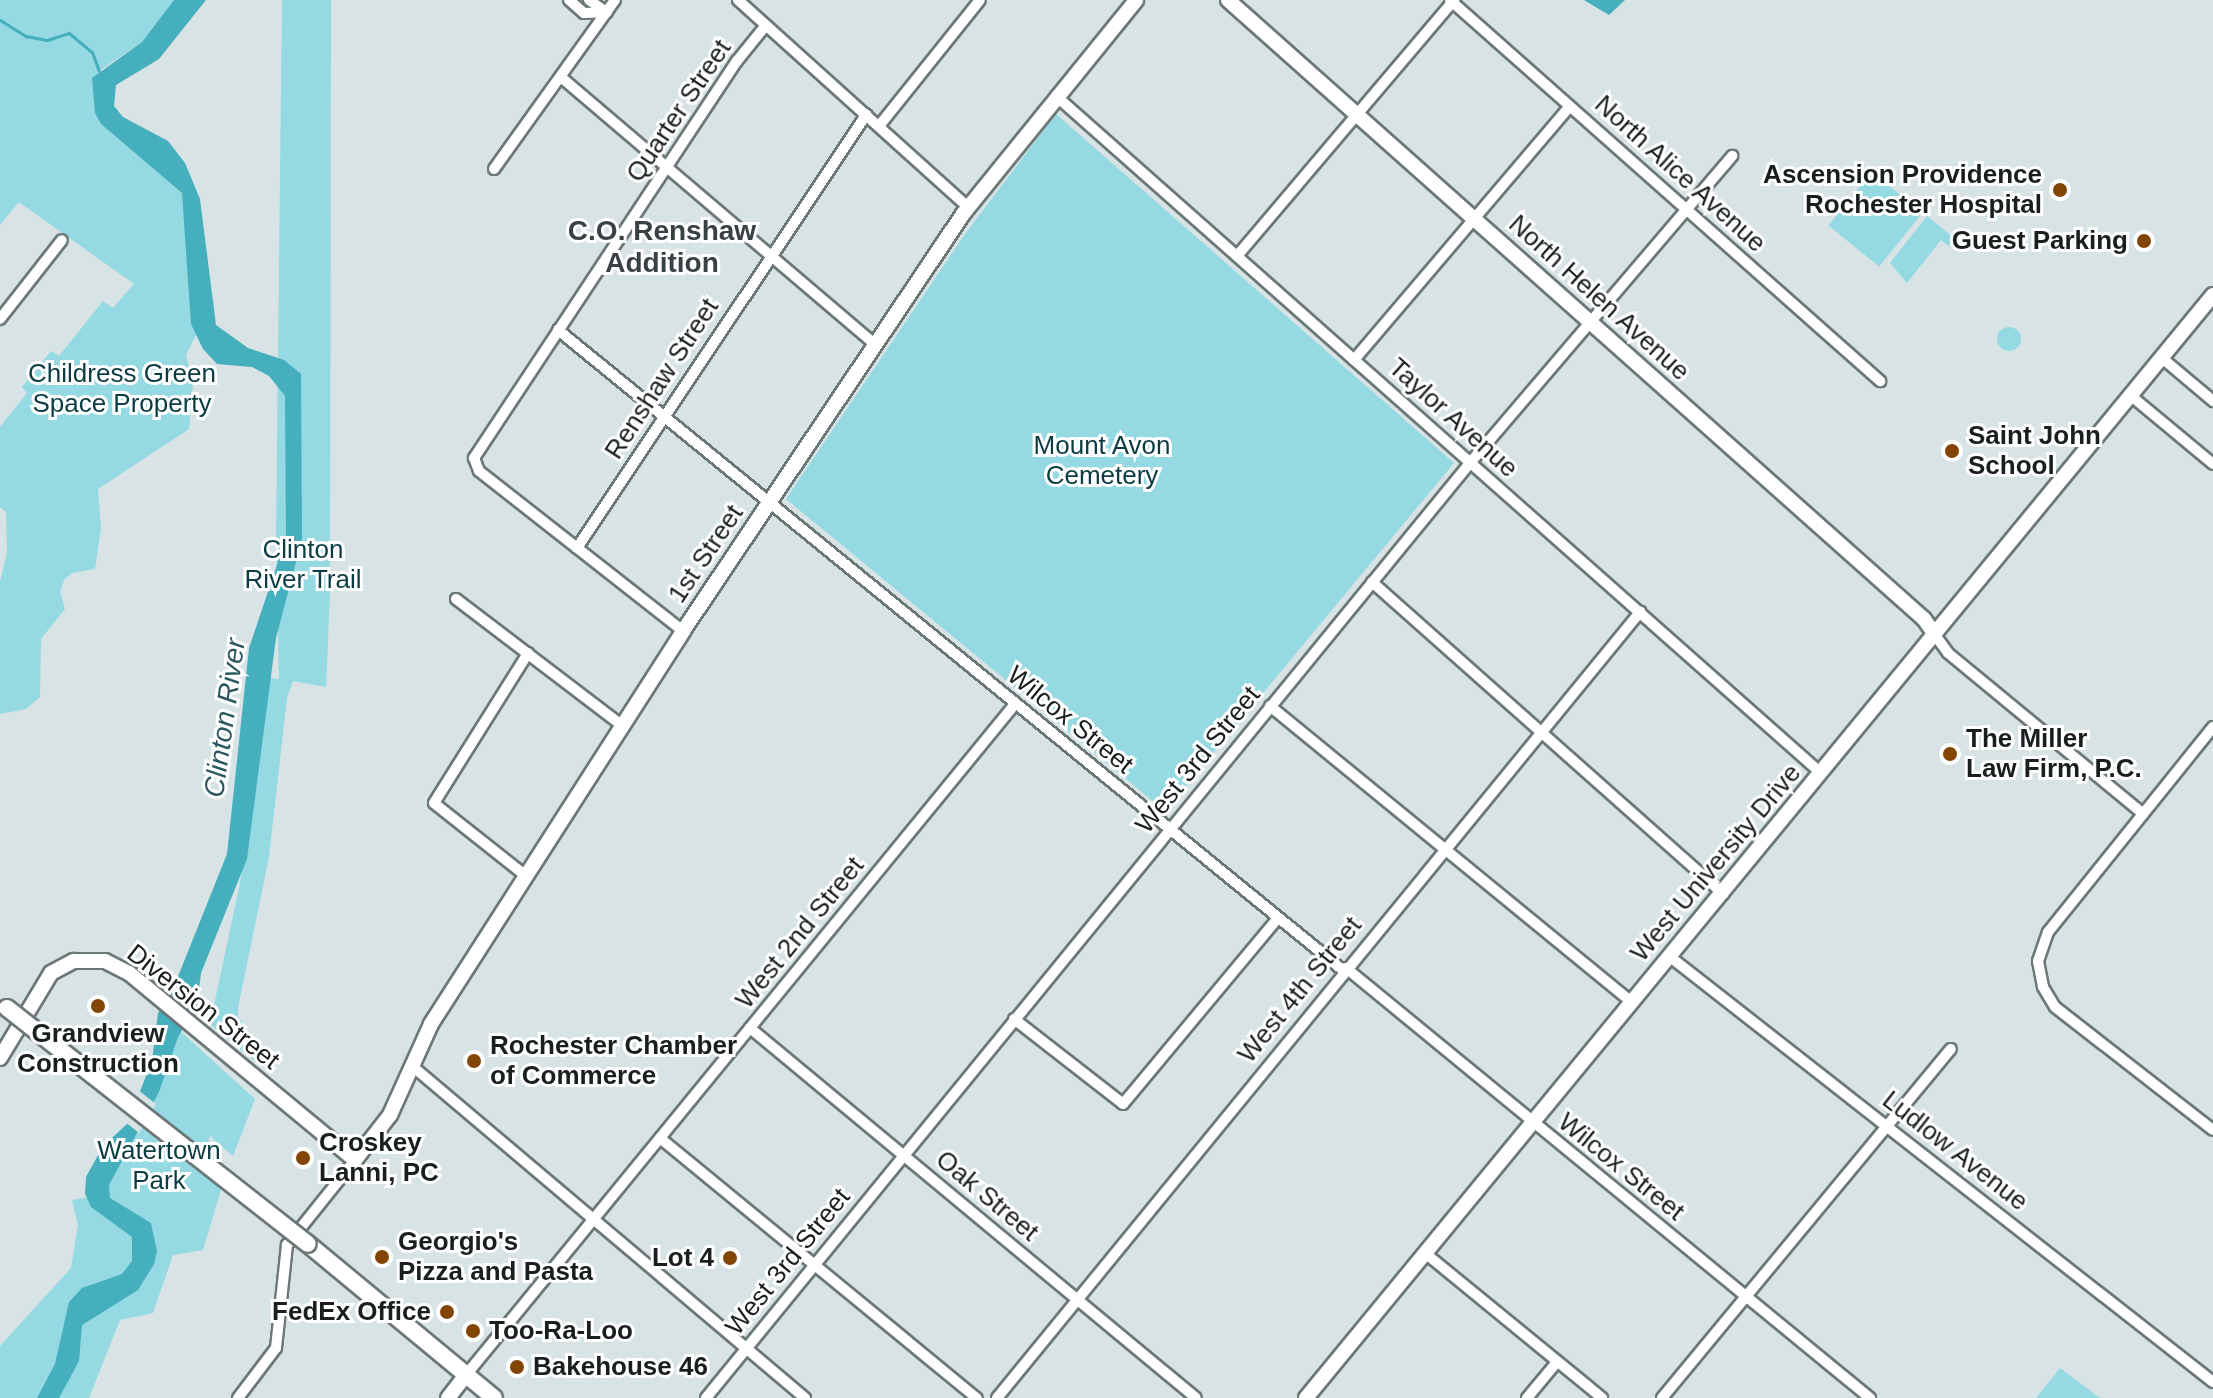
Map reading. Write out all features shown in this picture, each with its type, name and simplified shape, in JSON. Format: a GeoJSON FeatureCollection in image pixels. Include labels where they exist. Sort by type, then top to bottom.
{"type":"FeatureCollection","features":[{"type":"Feature","properties":{"kind":"main road"},"geometry":{"type":"LineString","coordinates":[[3,1006],[308,1244],[494,1398]]}},
{"type":"Feature","properties":{"kind":"street"},"geometry":{"type":"LineString","coordinates":[[569,0],[584,13],[607,12]]}},
{"type":"Feature","properties":{"kind":"street"},"geometry":{"type":"LineString","coordinates":[[589,0],[607,12]]}},
{"type":"Feature","properties":{"kind":"street"},"geometry":{"type":"LineString","coordinates":[[494,169],[615,0]]}},
{"type":"Feature","properties":{"kind":"street"},"geometry":{"type":"LineString","coordinates":[[738,0],[968,207]]}},
{"type":"Feature","properties":{"kind":"street"},"geometry":{"type":"LineString","coordinates":[[879,126],[980,0]]}},
{"type":"Feature","properties":{"kind":"street","name":"1st Street"},"geometry":{"type":"LineString","coordinates":[[355,1160],[390,1115],[431,1024],[769,502],[968,207],[1136,0]]}},
{"type":"Feature","properties":{"kind":"street","name":"North Helen Avenue"},"geometry":{"type":"LineString","coordinates":[[1228,0],[1918,614],[1935,635]]}},
{"type":"Feature","properties":{"kind":"street"},"geometry":{"type":"LineString","coordinates":[[1237,256],[1452,1]]}},
{"type":"Feature","properties":{"kind":"street","name":"North Alice Avenue"},"geometry":{"type":"LineString","coordinates":[[1452,1],[1880,381]]}},
{"type":"Feature","properties":{"kind":"street","name":"Quarter Street"},"geometry":{"type":"LineString","coordinates":[[577,548],[475,464],[478,450],[766,25]]}},
{"type":"Feature","properties":{"kind":"street"},"geometry":{"type":"LineString","coordinates":[[562,78],[876,345]]}},
{"type":"Feature","properties":{"kind":"street","name":"Taylor Avenue"},"geometry":{"type":"LineString","coordinates":[[1056,96],[1821,773]]}},
{"type":"Feature","properties":{"kind":"street"},"geometry":{"type":"LineString","coordinates":[[1354,360],[1570,106]]}},
{"type":"Feature","properties":{"kind":"street","name":"Renshaw Street"},"geometry":{"type":"LineString","coordinates":[[577,548],[866,115]]}},
{"type":"Feature","properties":{"kind":"street","name":"West 3rd Street"},"geometry":{"type":"LineString","coordinates":[[706,1398],[1470,463],[1732,156]]}},
{"type":"Feature","properties":{"kind":"street"},"geometry":{"type":"LineString","coordinates":[[0,319],[62,240]]}},
{"type":"Feature","properties":{"kind":"street","name":"West University Drive"},"geometry":{"type":"LineString","coordinates":[[1306,1398],[2213,295]]}},
{"type":"Feature","properties":{"kind":"street","name":"Wilcox Street"},"geometry":{"type":"LineString","coordinates":[[558,330],[1277,919],[1532,1121],[1870,1398]]}},
{"type":"Feature","properties":{"kind":"street"},"geometry":{"type":"LineString","coordinates":[[2162,358],[2213,401]]}},
{"type":"Feature","properties":{"kind":"street"},"geometry":{"type":"LineString","coordinates":[[2130,395],[2213,464]]}},
{"type":"Feature","properties":{"kind":"street"},"geometry":{"type":"LineString","coordinates":[[577,548],[683,631]]}},
{"type":"Feature","properties":{"kind":"street"},"geometry":{"type":"LineString","coordinates":[[1372,582],[1723,894]]}},
{"type":"Feature","properties":{"kind":"street"},"geometry":{"type":"LineString","coordinates":[[456,599],[623,726]]}},
{"type":"Feature","properties":{"kind":"street","name":"West 4th Street"},"geometry":{"type":"LineString","coordinates":[[997,1398],[1640,612]]}},
{"type":"Feature","properties":{"kind":"street"},"geometry":{"type":"LineString","coordinates":[[1935,635],[1948,653],[2143,814]]}},
{"type":"Feature","properties":{"kind":"street"},"geometry":{"type":"LineString","coordinates":[[526,876],[434,803],[528,653]]}},
{"type":"Feature","properties":{"kind":"street","name":"West 2nd Street"},"geometry":{"type":"LineString","coordinates":[[466,1375],[1015,704]]}},
{"type":"Feature","properties":{"kind":"street"},"geometry":{"type":"LineString","coordinates":[[1270,706],[1631,1001]]}},
{"type":"Feature","properties":{"kind":"street"},"geometry":{"type":"LineString","coordinates":[[2213,727],[2048,932],[2039,971],[2055,1007],[2213,1130]]}},
{"type":"Feature","properties":{"kind":"street"},"geometry":{"type":"LineString","coordinates":[[1014,1019],[1123,1104],[1277,919]]}},
{"type":"Feature","properties":{"kind":"street","name":"Ludlow Avenue"},"geometry":{"type":"LineString","coordinates":[[1669,956],[2213,1382]]}},
{"type":"Feature","properties":{"kind":"street","name":"Diversion Street"},"geometry":{"type":"LineString","coordinates":[[0,1058],[39,986],[66,963],[105,961],[154,994],[355,1160]]}},
{"type":"Feature","properties":{"kind":"street","name":"Oak Street"},"geometry":{"type":"LineString","coordinates":[[750,1028],[1196,1398]]}},
{"type":"Feature","properties":{"kind":"street"},"geometry":{"type":"LineString","coordinates":[[1662,1398],[1951,1049]]}},
{"type":"Feature","properties":{"kind":"street"},"geometry":{"type":"LineString","coordinates":[[411,1065],[805,1398]]}},
{"type":"Feature","properties":{"kind":"street"},"geometry":{"type":"LineString","coordinates":[[660,1138],[977,1398]]}},
{"type":"Feature","properties":{"kind":"street"},"geometry":{"type":"LineString","coordinates":[[238,1398],[276,1348],[287,1245],[355,1160]]}},
{"type":"Feature","properties":{"kind":"street"},"geometry":{"type":"LineString","coordinates":[[1425,1253],[1602,1398]]}},
{"type":"Feature","properties":{"kind":"street"},"geometry":{"type":"LineString","coordinates":[[1527,1398],[1557,1362]]}},
{"type":"Feature","properties":{"kind":"street"},"geometry":{"type":"LineString","coordinates":[[448,1398],[466,1375]]}},
{"type":"Feature","properties":{"kind":"green space","name":"Childress Green Space Property"},"geometry":{"type":"Polygon","coordinates":[[[0,0],[174,0],[142,42],[99,71],[93,82],[101,124],[182,193],[196,335],[186,355],[193,382],[189,429],[98,489],[101,528],[95,569],[72,573],[64,580],[60,592],[65,609],[41,639],[40,697],[26,709],[0,714],[0,582],[7,552],[6,512],[0,507],[0,427],[27,393],[22,387],[51,351],[59,356],[103,301],[113,308],[134,284],[19,202],[0,225],[0,0]]]}},
{"type":"Feature","properties":{"kind":"green space","name":"Clinton River Trail"},"geometry":{"type":"Polygon","coordinates":[[[282,0],[331,0],[330,593],[326,687],[293,681],[287,698],[269,857],[238,1008],[238,1016],[260,1051],[257,1063],[210,1024],[240,883],[265,678],[279,679],[276,538],[282,0]]]}},
{"type":"Feature","properties":{"kind":"green space","name":"Mount Avon Cemetery"},"geometry":{"type":"Polygon","coordinates":[[[1056,114],[1454,463],[1165,811],[786,499],[965,234],[1056,114]]]}},
{"type":"Feature","properties":{"kind":"green space"},"geometry":{"type":"Polygon","coordinates":[[[1872,172],[1923,213],[1879,267],[1829,226],[1872,172]]]}},
{"type":"Feature","properties":{"kind":"green space"},"geometry":{"type":"Polygon","coordinates":[[[1927,216],[1955,239],[1949,246],[1941,240],[1907,283],[1890,263],[1927,216]]]}},
{"type":"Feature","properties":{"kind":"green space"},"geometry":{"type":"Polygon","coordinates":[[[2009,327],[2017,331],[2021,339],[2017,347],[2009,351],[2001,347],[1997,339],[2001,331],[2009,327]]]}},
{"type":"Feature","properties":{"kind":"green space","name":"Watertown Park"},"geometry":{"type":"Polygon","coordinates":[[[169,1021],[255,1099],[233,1156],[210,1136],[202,1165],[223,1183],[203,1250],[173,1255],[153,1313],[120,1320],[89,1398],[0,1398],[0,1346],[71,1268],[78,1225],[72,1200],[91,1197],[109,1181],[151,1084],[169,1021]]]}},
{"type":"Feature","properties":{"kind":"green space"},"geometry":{"type":"Polygon","coordinates":[[[2060,1368],[2100,1398],[2036,1398],[2060,1368]]]}},
{"type":"Feature","properties":{"kind":"shaded area"},"geometry":{"type":"Polygon","coordinates":[[[174,0],[206,0],[159,59],[116,85],[114,106],[123,117],[168,141],[185,163],[200,199],[216,325],[248,348],[284,360],[301,374],[302,539],[276,638],[247,859],[201,973],[197,1005],[178,1037],[159,1092],[109,1185],[110,1198],[151,1223],[157,1251],[154,1264],[138,1290],[82,1325],[79,1361],[59,1398],[37,1398],[55,1364],[69,1302],[82,1288],[122,1274],[132,1261],[132,1237],[91,1207],[85,1194],[86,1177],[103,1146],[127,1124],[152,1061],[158,1013],[173,989],[227,854],[249,648],[286,538],[285,396],[269,376],[252,367],[217,364],[203,349],[191,324],[182,193],[101,124],[95,113],[92,78],[142,42],[174,0]]]}},
{"type":"Feature","properties":{"kind":"shaded area"},"geometry":{"type":"Polygon","coordinates":[[[1584,0],[1625,0],[1609,15],[1584,0]]]}},
{"type":"Feature","properties":{"kind":"pier"},"geometry":{"type":"Polygon","coordinates":[[[137,1089],[156,1104],[139,1133],[124,1121],[137,1089]]]}},
{"type":"Feature","properties":{"kind":"waterway"},"geometry":{"type":"LineString","coordinates":[[0,20],[26,36],[47,40],[69,33],[92,52],[99,71]]}},
{"type":"Feature","properties":{"kind":"place","name":"Ascension Providence Rochester Hospital"},"geometry":{"type":"Point","coordinates":[2060,190]}},
{"type":"Feature","properties":{"kind":"place","name":"Guest Parking"},"geometry":{"type":"Point","coordinates":[2144,241]}},
{"type":"Feature","properties":{"kind":"place","name":"Saint John School"},"geometry":{"type":"Point","coordinates":[1952,451]}},
{"type":"Feature","properties":{"kind":"place","name":"The Miller Law Firm, P.C."},"geometry":{"type":"Point","coordinates":[1950,754]}},
{"type":"Feature","properties":{"kind":"place","name":"Grandview Construction"},"geometry":{"type":"Point","coordinates":[98,1006]}},
{"type":"Feature","properties":{"kind":"place","name":"Rochester Chamber of Commerce"},"geometry":{"type":"Point","coordinates":[474,1061]}},
{"type":"Feature","properties":{"kind":"place","name":"Croskey Lanni, PC"},"geometry":{"type":"Point","coordinates":[303,1158]}},
{"type":"Feature","properties":{"kind":"place","name":"Georgio's Pizza and Pasta"},"geometry":{"type":"Point","coordinates":[382,1257]}},
{"type":"Feature","properties":{"kind":"place","name":"Lot 4"},"geometry":{"type":"Point","coordinates":[730,1258]}},
{"type":"Feature","properties":{"kind":"place","name":"FedEx Office"},"geometry":{"type":"Point","coordinates":[447,1312]}},
{"type":"Feature","properties":{"kind":"place","name":"Too-Ra-Loo"},"geometry":{"type":"Point","coordinates":[473,1331]}},
{"type":"Feature","properties":{"kind":"place","name":"Bakehouse 46"},"geometry":{"type":"Point","coordinates":[517,1367]}},
{"type":"Feature","properties":{"kind":"district","name":"C.O. Renshaw Addition"},"geometry":{"type":"Point","coordinates":[662,247]}},
{"type":"Feature","properties":{"kind":"water label","name":"Clinton River"},"geometry":{"type":"Point","coordinates":[225,718]}}]}
